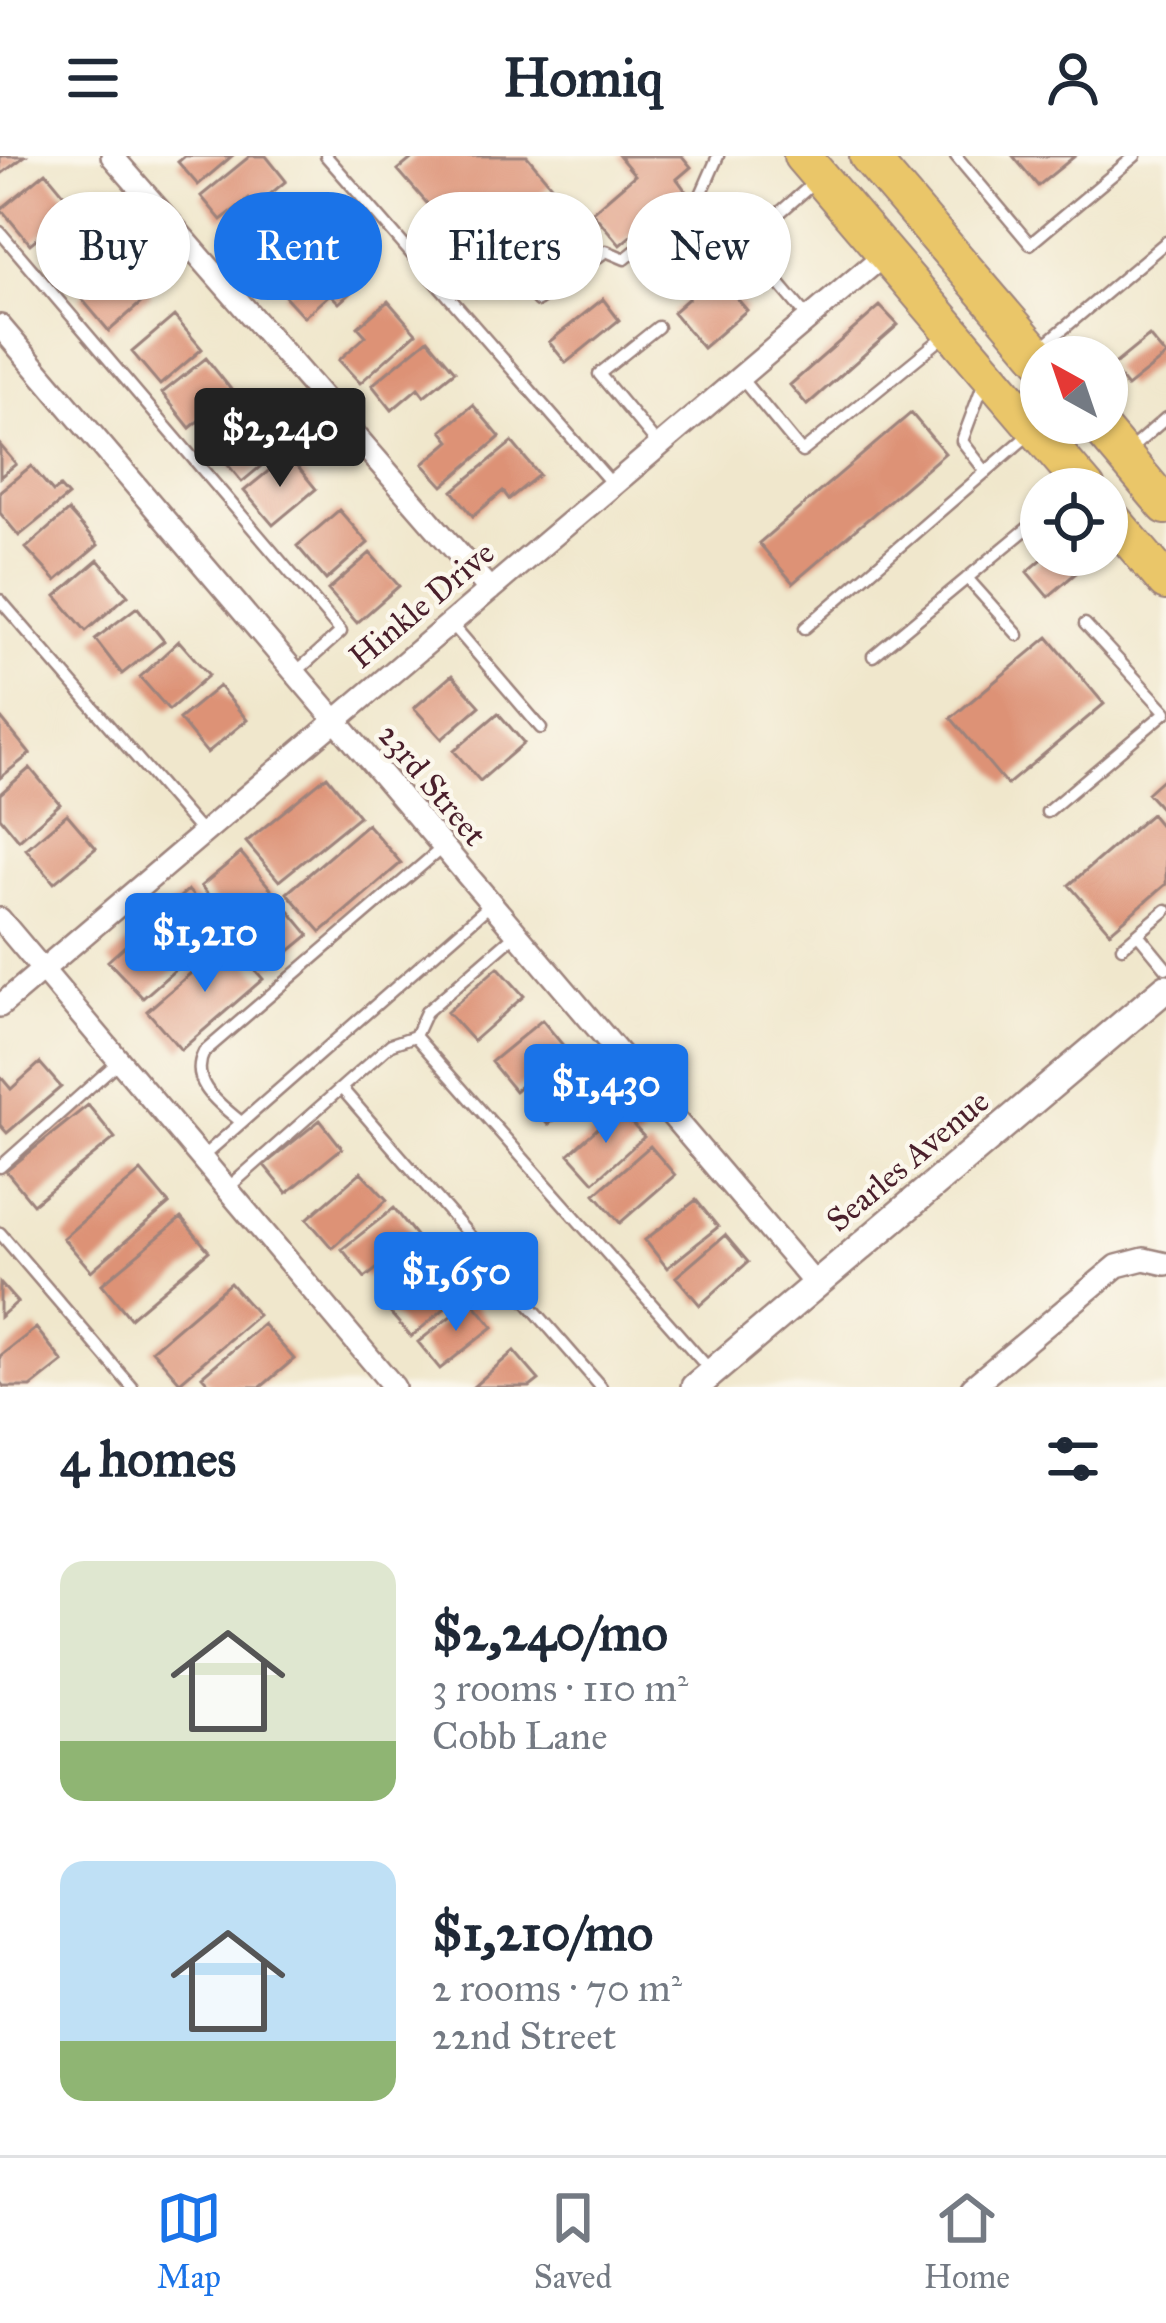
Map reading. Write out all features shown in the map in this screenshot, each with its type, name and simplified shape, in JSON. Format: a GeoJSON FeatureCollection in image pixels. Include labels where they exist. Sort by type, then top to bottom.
{"type":"FeatureCollection","features":[{"type":"Feature","properties":{"kind":"main road"},"geometry":{"type":"LineString","coordinates":[[818,163],[854,176],[869,174],[878,160],[1023,336]]}},
{"type":"Feature","properties":{"kind":"main road"},"geometry":{"type":"LineString","coordinates":[[818,163],[885,254],[1020,412]]}},
{"type":"Feature","properties":{"kind":"main road"},"geometry":{"type":"LineString","coordinates":[[885,254],[898,247],[912,250],[952,292],[994,303]]}},
{"type":"Feature","properties":{"kind":"main road"},"geometry":{"type":"LineString","coordinates":[[1047,444],[1066,468]]}},
{"type":"Feature","properties":{"kind":"main road"},"geometry":{"type":"LineString","coordinates":[[1114,444],[1166,506]]}},
{"type":"Feature","properties":{"kind":"main road"},"geometry":{"type":"LineString","coordinates":[[1128,538],[1166,582]]}},
{"type":"Feature","properties":{"kind":"street"},"geometry":{"type":"LineString","coordinates":[[112,156],[490,590]]}},
{"type":"Feature","properties":{"kind":"street","name":"Hinkle Drive"},"geometry":{"type":"LineString","coordinates":[[0,1006],[885,254]]}},
{"type":"Feature","properties":{"kind":"street","name":"23rd Street"},"geometry":{"type":"LineString","coordinates":[[0,326],[816,1285]]}},
{"type":"Feature","properties":{"kind":"street"},"geometry":{"type":"LineString","coordinates":[[0,919],[394,1387]]}},
{"type":"Feature","properties":{"kind":"street","name":"Searles Avenue"},"geometry":{"type":"LineString","coordinates":[[704,1380],[1166,988]]}},
{"type":"Feature","properties":{"kind":"street"},"geometry":{"type":"LineString","coordinates":[[972,1387],[1117,1266],[1155,1261]]}},
{"type":"Feature","properties":{"kind":"lane"},"geometry":{"type":"LineString","coordinates":[[326,156],[613,485]]}},
{"type":"Feature","properties":{"kind":"lane"},"geometry":{"type":"LineString","coordinates":[[603,254],[607,251],[625,260],[699,199],[718,156]]}},
{"type":"Feature","properties":{"kind":"lane"},"geometry":{"type":"LineString","coordinates":[[956,156],[1030,244],[1135,156]]}},
{"type":"Feature","properties":{"kind":"lane"},"geometry":{"type":"LineString","coordinates":[[808,319],[745,243],[818,163]]}},
{"type":"Feature","properties":{"kind":"lane"},"geometry":{"type":"LineString","coordinates":[[0,232],[341,632],[295,673]]}},
{"type":"Feature","properties":{"kind":"lane"},"geometry":{"type":"LineString","coordinates":[[1060,336],[1166,242]]}},
{"type":"Feature","properties":{"kind":"lane"},"geometry":{"type":"LineString","coordinates":[[658,327],[599,374],[659,446]]}},
{"type":"Feature","properties":{"kind":"lane"},"geometry":{"type":"LineString","coordinates":[[740,377],[802,452],[951,331]]}},
{"type":"Feature","properties":{"kind":"lane"},"geometry":{"type":"LineString","coordinates":[[986,472],[962,441],[987,373]]}},
{"type":"Feature","properties":{"kind":"lane"},"geometry":{"type":"LineString","coordinates":[[1123,455],[1166,418]]}},
{"type":"Feature","properties":{"kind":"lane"},"geometry":{"type":"LineString","coordinates":[[805,628],[1020,442]]}},
{"type":"Feature","properties":{"kind":"lane"},"geometry":{"type":"LineString","coordinates":[[873,656],[1020,534]]}},
{"type":"Feature","properties":{"kind":"lane"},"geometry":{"type":"LineString","coordinates":[[967,578],[1018,634]]}},
{"type":"Feature","properties":{"kind":"lane"},"geometry":{"type":"LineString","coordinates":[[0,600],[202,834]]}},
{"type":"Feature","properties":{"kind":"lane"},"geometry":{"type":"LineString","coordinates":[[451,623],[541,728]]}},
{"type":"Feature","properties":{"kind":"lane"},"geometry":{"type":"LineString","coordinates":[[1047,812],[1166,712],[1085,624]]}},
{"type":"Feature","properties":{"kind":"lane"},"geometry":{"type":"LineString","coordinates":[[242,1122],[206,1089],[199,1061],[204,1052],[443,847]]}},
{"type":"Feature","properties":{"kind":"lane"},"geometry":{"type":"LineString","coordinates":[[201,1158],[491,904]]}},
{"type":"Feature","properties":{"kind":"lane"},"geometry":{"type":"LineString","coordinates":[[1122,947],[1166,910]]}},
{"type":"Feature","properties":{"kind":"lane"},"geometry":{"type":"LineString","coordinates":[[227,1189],[391,1044],[415,1036],[426,1012],[517,933]]}},
{"type":"Feature","properties":{"kind":"lane"},"geometry":{"type":"LineString","coordinates":[[1138,934],[1166,968]]}},
{"type":"Feature","properties":{"kind":"lane"},"geometry":{"type":"LineString","coordinates":[[415,1036],[704,1380]]}},
{"type":"Feature","properties":{"kind":"lane"},"geometry":{"type":"LineString","coordinates":[[0,1167],[119,1061]]}},
{"type":"Feature","properties":{"kind":"lane"},"geometry":{"type":"LineString","coordinates":[[342,1089],[601,1387]]}},
{"type":"Feature","properties":{"kind":"lane"},"geometry":{"type":"LineString","coordinates":[[0,1233],[132,1387]]}},
{"type":"Feature","properties":{"kind":"building"},"geometry":{"type":"Polygon","coordinates":[[[0,156],[25,156],[0,175],[0,156]]]}},
{"type":"Feature","properties":{"kind":"building"},"geometry":{"type":"Polygon","coordinates":[[[185,156],[232,156],[198,185],[178,162],[185,156]]]}},
{"type":"Feature","properties":{"kind":"building"},"geometry":{"type":"Polygon","coordinates":[[[250,156],[266,156],[286,181],[273,192],[214,192],[214,212],[201,196],[250,156]]]}},
{"type":"Feature","properties":{"kind":"building"},"geometry":{"type":"Polygon","coordinates":[[[415,156],[527,156],[551,185],[543,192],[417,192],[398,170],[415,156]]]}},
{"type":"Feature","properties":{"kind":"building"},"geometry":{"type":"Polygon","coordinates":[[[619,156],[682,156],[691,167],[677,179],[683,192],[627,192],[627,239],[620,245],[603,225],[603,203],[635,175],[619,156]]]}},
{"type":"Feature","properties":{"kind":"building"},"geometry":{"type":"Polygon","coordinates":[[[1013,156],[1075,156],[1038,186],[1013,156]]]}},
{"type":"Feature","properties":{"kind":"building"},"geometry":{"type":"Polygon","coordinates":[[[46,172],[63,192],[36,192],[36,239],[30,244],[1,209],[46,172]]]}},
{"type":"Feature","properties":{"kind":"building"},"geometry":{"type":"Polygon","coordinates":[[[603,299],[619,320],[566,363],[549,342],[603,299]]]}},
{"type":"Feature","properties":{"kind":"building"},"geometry":{"type":"Polygon","coordinates":[[[83,300],[144,300],[109,331],[83,300]]]}},
{"type":"Feature","properties":{"kind":"building"},"geometry":{"type":"Polygon","coordinates":[[[289,300],[323,300],[304,317],[289,300]]]}},
{"type":"Feature","properties":{"kind":"building"},"geometry":{"type":"Polygon","coordinates":[[[687,300],[738,300],[747,310],[703,348],[673,312],[687,300]]]}},
{"type":"Feature","properties":{"kind":"building"},"geometry":{"type":"Polygon","coordinates":[[[388,301],[416,333],[360,383],[339,360],[366,336],[358,327],[388,301]]]}},
{"type":"Feature","properties":{"kind":"building"},"geometry":{"type":"Polygon","coordinates":[[[880,306],[898,325],[807,405],[790,385],[880,306]]]}},
{"type":"Feature","properties":{"kind":"building"},"geometry":{"type":"Polygon","coordinates":[[[174,316],[202,349],[160,385],[132,352],[174,316]]]}},
{"type":"Feature","properties":{"kind":"building"},"geometry":{"type":"Polygon","coordinates":[[[1149,336],[1166,356],[1128,386],[1128,353],[1149,336]]]}},
{"type":"Feature","properties":{"kind":"building"},"geometry":{"type":"Polygon","coordinates":[[[428,339],[455,371],[424,396],[418,388],[392,410],[372,385],[428,339]]]}},
{"type":"Feature","properties":{"kind":"building"},"geometry":{"type":"Polygon","coordinates":[[[206,358],[233,392],[190,428],[162,393],[206,358]]]}},
{"type":"Feature","properties":{"kind":"building"},"geometry":{"type":"Polygon","coordinates":[[[473,405],[500,437],[443,486],[423,464],[450,441],[442,431],[473,405]]]}},
{"type":"Feature","properties":{"kind":"building"},"geometry":{"type":"Polygon","coordinates":[[[257,412],[285,446],[242,482],[213,447],[257,412]]]}},
{"type":"Feature","properties":{"kind":"building"},"geometry":{"type":"Polygon","coordinates":[[[911,413],[945,453],[793,583],[759,543],[911,413]]]}},
{"type":"Feature","properties":{"kind":"building"},"geometry":{"type":"Polygon","coordinates":[[[512,442],[539,475],[509,499],[503,491],[473,516],[453,491],[512,442]]]}},
{"type":"Feature","properties":{"kind":"building"},"geometry":{"type":"Polygon","coordinates":[[[0,445],[16,464],[0,477],[0,445]]]}},
{"type":"Feature","properties":{"kind":"building"},"geometry":{"type":"Polygon","coordinates":[[[288,455],[316,489],[273,525],[244,491],[288,455]]]}},
{"type":"Feature","properties":{"kind":"building"},"geometry":{"type":"Polygon","coordinates":[[[31,466],[53,492],[60,487],[68,496],[19,536],[0,513],[0,491],[31,466]]]}},
{"type":"Feature","properties":{"kind":"building"},"geometry":{"type":"Polygon","coordinates":[[[339,510],[368,543],[326,580],[297,546],[339,510]]]}},
{"type":"Feature","properties":{"kind":"building"},"geometry":{"type":"Polygon","coordinates":[[[68,511],[98,545],[56,581],[26,548],[68,511]]]}},
{"type":"Feature","properties":{"kind":"building"},"geometry":{"type":"Polygon","coordinates":[[[370,553],[399,586],[357,623],[328,590],[370,553]]]}},
{"type":"Feature","properties":{"kind":"building"},"geometry":{"type":"Polygon","coordinates":[[[98,560],[128,595],[86,631],[56,596],[98,560]]]}},
{"type":"Feature","properties":{"kind":"building"},"geometry":{"type":"Polygon","coordinates":[[[1030,576],[1072,576],[1048,597],[1030,576]]]}},
{"type":"Feature","properties":{"kind":"building"},"geometry":{"type":"Polygon","coordinates":[[[137,607],[164,641],[122,674],[95,639],[137,607]]]}},
{"type":"Feature","properties":{"kind":"building"},"geometry":{"type":"Polygon","coordinates":[[[1048,637],[1104,704],[1007,785],[951,718],[1048,637]]]}},
{"type":"Feature","properties":{"kind":"building"},"geometry":{"type":"Polygon","coordinates":[[[179,641],[209,675],[169,710],[140,677],[179,641]]]}},
{"type":"Feature","properties":{"kind":"building"},"geometry":{"type":"Polygon","coordinates":[[[452,675],[480,706],[442,739],[414,708],[452,675]]]}},
{"type":"Feature","properties":{"kind":"building"},"geometry":{"type":"Polygon","coordinates":[[[219,686],[247,720],[207,753],[179,719],[219,686]]]}},
{"type":"Feature","properties":{"kind":"building"},"geometry":{"type":"Polygon","coordinates":[[[498,713],[524,743],[480,781],[454,751],[498,713]]]}},
{"type":"Feature","properties":{"kind":"building"},"geometry":{"type":"Polygon","coordinates":[[[0,717],[30,754],[0,778],[0,717]]]}},
{"type":"Feature","properties":{"kind":"building"},"geometry":{"type":"Polygon","coordinates":[[[30,768],[60,804],[19,840],[0,817],[0,794],[30,768]]]}},
{"type":"Feature","properties":{"kind":"building"},"geometry":{"type":"Polygon","coordinates":[[[327,776],[359,816],[279,881],[246,842],[327,776]]]}},
{"type":"Feature","properties":{"kind":"building"},"geometry":{"type":"Polygon","coordinates":[[[1166,776],[1166,814],[1147,793],[1166,776]]]}},
{"type":"Feature","properties":{"kind":"building"},"geometry":{"type":"Polygon","coordinates":[[[67,814],[96,848],[54,883],[26,849],[67,814]]]}},
{"type":"Feature","properties":{"kind":"building"},"geometry":{"type":"Polygon","coordinates":[[[1151,814],[1166,832],[1166,884],[1110,932],[1069,885],[1151,814]]]}},
{"type":"Feature","properties":{"kind":"building"},"geometry":{"type":"Polygon","coordinates":[[[367,824],[401,863],[321,932],[287,893],[367,824]]]}},
{"type":"Feature","properties":{"kind":"building"},"geometry":{"type":"Polygon","coordinates":[[[241,853],[309,935],[268,969],[201,886],[241,853]]]}},
{"type":"Feature","properties":{"kind":"building"},"geometry":{"type":"Polygon","coordinates":[[[188,890],[222,929],[143,998],[108,961],[188,890]]]}},
{"type":"Feature","properties":{"kind":"building"},"geometry":{"type":"Polygon","coordinates":[[[229,940],[263,979],[181,1050],[147,1011],[229,940]]]}},
{"type":"Feature","properties":{"kind":"building"},"geometry":{"type":"Polygon","coordinates":[[[498,967],[524,996],[473,1041],[447,1012],[498,967]]]}},
{"type":"Feature","properties":{"kind":"building"},"geometry":{"type":"Polygon","coordinates":[[[542,1020],[566,1049],[515,1091],[491,1062],[542,1020]]]}},
{"type":"Feature","properties":{"kind":"building"},"geometry":{"type":"Polygon","coordinates":[[[573,1055],[597,1082],[548,1125],[524,1098],[573,1055]]]}},
{"type":"Feature","properties":{"kind":"building"},"geometry":{"type":"Polygon","coordinates":[[[40,1063],[61,1087],[7,1133],[0,1125],[0,1076],[11,1089],[40,1063]]]}},
{"type":"Feature","properties":{"kind":"building"},"geometry":{"type":"Polygon","coordinates":[[[88,1105],[115,1138],[33,1204],[6,1171],[88,1105]]]}},
{"type":"Feature","properties":{"kind":"building"},"geometry":{"type":"Polygon","coordinates":[[[619,1109],[644,1137],[594,1182],[569,1154],[619,1109]]]}},
{"type":"Feature","properties":{"kind":"building"},"geometry":{"type":"Polygon","coordinates":[[[320,1120],[342,1148],[287,1193],[264,1165],[320,1120]]]}},
{"type":"Feature","properties":{"kind":"building"},"geometry":{"type":"Polygon","coordinates":[[[650,1146],[675,1175],[620,1223],[595,1194],[650,1146]]]}},
{"type":"Feature","properties":{"kind":"building"},"geometry":{"type":"Polygon","coordinates":[[[141,1171],[169,1204],[91,1271],[63,1238],[141,1171]]]}},
{"type":"Feature","properties":{"kind":"building"},"geometry":{"type":"Polygon","coordinates":[[[361,1172],[387,1200],[332,1248],[307,1219],[361,1172]]]}},
{"type":"Feature","properties":{"kind":"building"},"geometry":{"type":"Polygon","coordinates":[[[696,1200],[718,1227],[667,1268],[645,1240],[696,1200]]]}},
{"type":"Feature","properties":{"kind":"building"},"geometry":{"type":"Polygon","coordinates":[[[394,1208],[417,1237],[365,1278],[342,1249],[394,1208]]]}},
{"type":"Feature","properties":{"kind":"building"},"geometry":{"type":"Polygon","coordinates":[[[181,1218],[209,1251],[130,1318],[102,1284],[181,1218]]]}},
{"type":"Feature","properties":{"kind":"building"},"geometry":{"type":"Polygon","coordinates":[[[725,1235],[748,1262],[700,1305],[676,1277],[725,1235]]]}},
{"type":"Feature","properties":{"kind":"building"},"geometry":{"type":"Polygon","coordinates":[[[439,1262],[464,1292],[411,1337],[386,1308],[439,1262]]]}},
{"type":"Feature","properties":{"kind":"building"},"geometry":{"type":"Polygon","coordinates":[[[0,1283],[17,1302],[0,1317],[0,1283]]]}},
{"type":"Feature","properties":{"kind":"building"},"geometry":{"type":"Polygon","coordinates":[[[230,1283],[258,1315],[180,1382],[152,1350],[230,1283]]]}},
{"type":"Feature","properties":{"kind":"building"},"geometry":{"type":"Polygon","coordinates":[[[471,1300],[493,1327],[440,1369],[418,1342],[471,1300]]]}},
{"type":"Feature","properties":{"kind":"building"},"geometry":{"type":"Polygon","coordinates":[[[263,1324],[294,1359],[261,1387],[212,1387],[202,1376],[263,1324]]]}},
{"type":"Feature","properties":{"kind":"building"},"geometry":{"type":"Polygon","coordinates":[[[36,1328],[63,1362],[31,1387],[4,1387],[0,1356],[36,1328]]]}},
{"type":"Feature","properties":{"kind":"building"},"geometry":{"type":"Polygon","coordinates":[[[514,1351],[539,1380],[530,1387],[473,1387],[514,1351]]]}}]}
